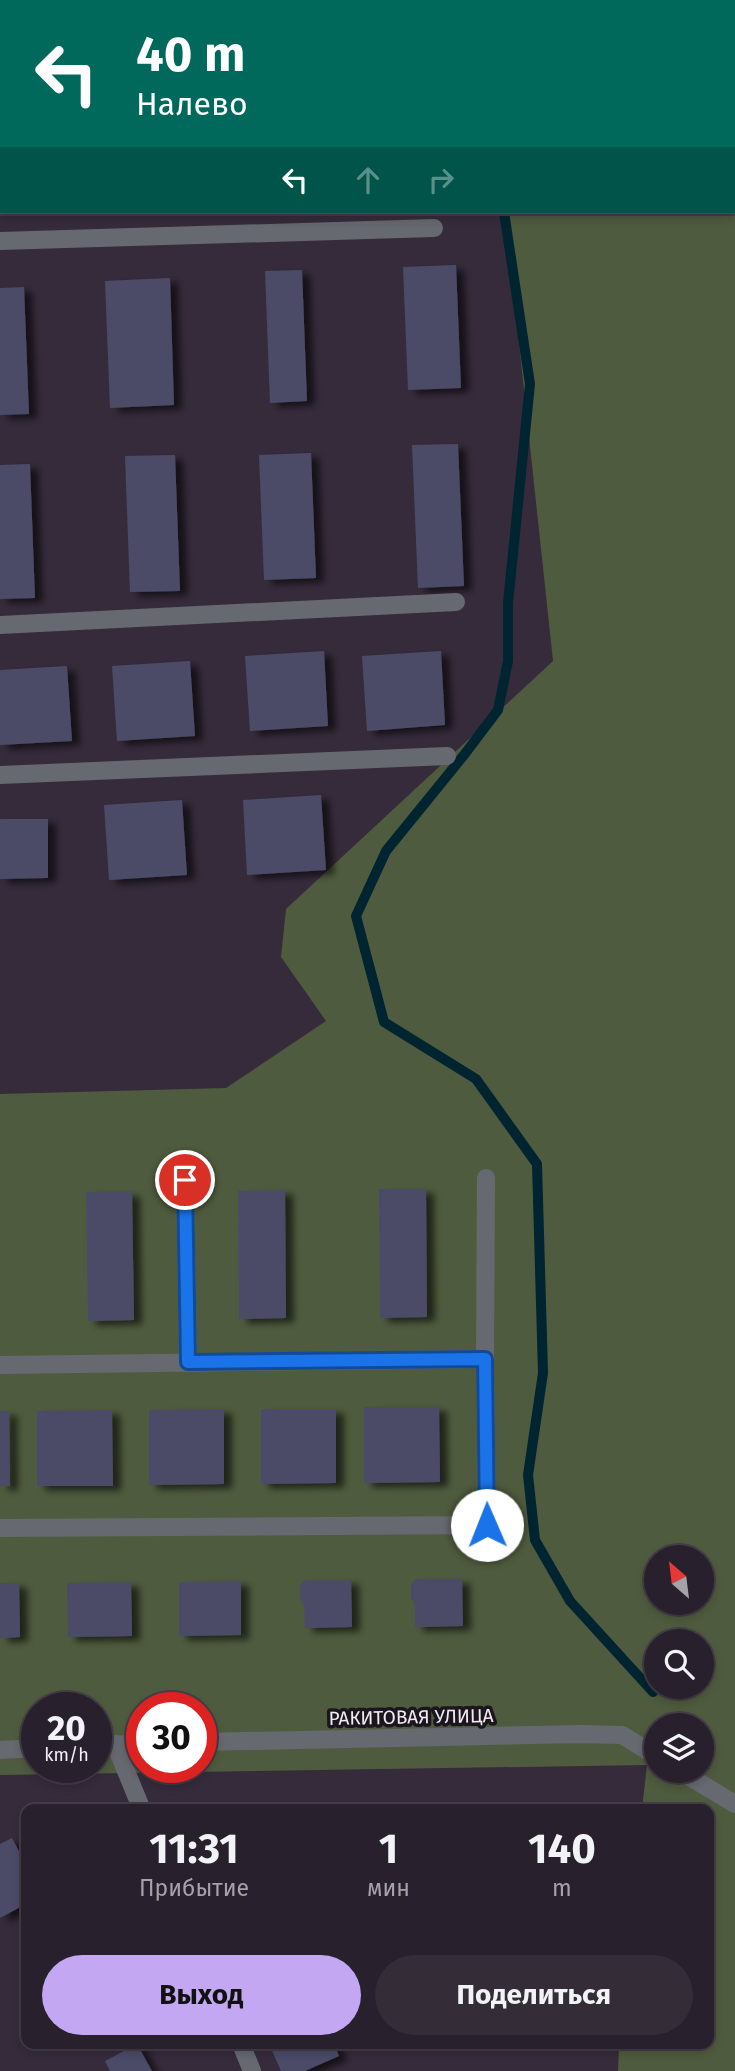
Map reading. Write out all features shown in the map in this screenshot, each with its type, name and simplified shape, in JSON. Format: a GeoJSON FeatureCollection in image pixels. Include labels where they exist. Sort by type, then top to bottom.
{"type":"FeatureCollection","features":[{"type":"Feature","properties":{"kind":"street"},"geometry":{"type":"LineString","coordinates":[[0,241],[434,228]]}},
{"type":"Feature","properties":{"kind":"street"},"geometry":{"type":"LineString","coordinates":[[0,625],[456,602]]}},
{"type":"Feature","properties":{"kind":"street"},"geometry":{"type":"LineString","coordinates":[[0,775],[447,756]]}},
{"type":"Feature","properties":{"kind":"street"},"geometry":{"type":"LineString","coordinates":[[0,1528],[487,1525],[486,1178]]}},
{"type":"Feature","properties":{"kind":"street"},"geometry":{"type":"LineString","coordinates":[[185,1180],[188,1362]]}},
{"type":"Feature","properties":{"kind":"street"},"geometry":{"type":"LineString","coordinates":[[0,1364],[485,1359]]}},
{"type":"Feature","properties":{"kind":"street","name":"РАКИТОВАЯ УЛИЦА"},"geometry":{"type":"LineString","coordinates":[[217,1742],[581,1734],[622,1735],[644,1749]]}},
{"type":"Feature","properties":{"kind":"street"},"geometry":{"type":"LineString","coordinates":[[112,1744],[126,1744]]}},
{"type":"Feature","properties":{"kind":"street"},"geometry":{"type":"LineString","coordinates":[[115,1744],[140,1804]]}},
{"type":"Feature","properties":{"kind":"street"},"geometry":{"type":"LineString","coordinates":[[0,1750],[21,1749]]}},
{"type":"Feature","properties":{"kind":"street"},"geometry":{"type":"LineString","coordinates":[[700,1783],[735,1804]]}},
{"type":"Feature","properties":{"kind":"street"},"geometry":{"type":"LineString","coordinates":[[243,2049],[252,2071]]}},
{"type":"Feature","properties":{"kind":"green space"},"geometry":{"type":"Polygon","coordinates":[[[505,214],[735,214],[735,2071],[618,2071],[619,2049],[714,2049],[714,1804],[643,1804],[645,1783],[714,1783],[714,1713],[644,1713],[644,1765],[217,1772],[217,1692],[126,1692],[126,1773],[112,1773],[112,1692],[21,1692],[21,1775],[0,1775],[0,1094],[226,1088],[326,1021],[281,957],[286,909],[553,661],[505,214]]]}},
{"type":"Feature","properties":{"kind":"building"},"geometry":{"type":"Polygon","coordinates":[[[456,265],[461,388],[408,390],[403,267],[456,265]]]}},
{"type":"Feature","properties":{"kind":"building"},"geometry":{"type":"Polygon","coordinates":[[[302,270],[307,401],[270,403],[265,271],[302,270]]]}},
{"type":"Feature","properties":{"kind":"building"},"geometry":{"type":"Polygon","coordinates":[[[170,278],[174,405],[110,408],[105,281],[170,278]]]}},
{"type":"Feature","properties":{"kind":"building"},"geometry":{"type":"Polygon","coordinates":[[[24,287],[29,414],[0,415],[0,288],[24,287]]]}},
{"type":"Feature","properties":{"kind":"building"},"geometry":{"type":"Polygon","coordinates":[[[458,444],[464,586],[418,588],[412,445],[458,444]]]}},
{"type":"Feature","properties":{"kind":"building"},"geometry":{"type":"Polygon","coordinates":[[[311,453],[316,578],[264,580],[259,455],[311,453]]]}},
{"type":"Feature","properties":{"kind":"building"},"geometry":{"type":"Polygon","coordinates":[[[175,455],[180,591],[130,592],[125,456],[175,455]]]}},
{"type":"Feature","properties":{"kind":"building"},"geometry":{"type":"Polygon","coordinates":[[[30,464],[35,598],[0,599],[0,465],[30,464]]]}},
{"type":"Feature","properties":{"kind":"building"},"geometry":{"type":"Polygon","coordinates":[[[324,651],[328,726],[250,731],[245,656],[324,651]]]}},
{"type":"Feature","properties":{"kind":"building"},"geometry":{"type":"Polygon","coordinates":[[[441,651],[445,725],[367,731],[362,656],[441,651]]]}},
{"type":"Feature","properties":{"kind":"building"},"geometry":{"type":"Polygon","coordinates":[[[190,661],[195,736],[117,741],[112,666],[190,661]]]}},
{"type":"Feature","properties":{"kind":"building"},"geometry":{"type":"Polygon","coordinates":[[[67,666],[72,741],[0,745],[0,670],[67,666]]]}},
{"type":"Feature","properties":{"kind":"building"},"geometry":{"type":"Polygon","coordinates":[[[321,795],[326,870],[247,875],[243,800],[321,795]]]}},
{"type":"Feature","properties":{"kind":"building"},"geometry":{"type":"Polygon","coordinates":[[[182,800],[187,875],[109,880],[104,805],[182,800]]]}},
{"type":"Feature","properties":{"kind":"building"},"geometry":{"type":"Polygon","coordinates":[[[0,819],[48,819],[48,878],[0,879],[0,819]]]}},
{"type":"Feature","properties":{"kind":"building"},"geometry":{"type":"Polygon","coordinates":[[[379,1189],[426,1189],[427,1317],[380,1318],[379,1189]]]}},
{"type":"Feature","properties":{"kind":"building"},"geometry":{"type":"Polygon","coordinates":[[[285,1190],[286,1318],[239,1319],[238,1191],[285,1190]]]}},
{"type":"Feature","properties":{"kind":"building"},"geometry":{"type":"Polygon","coordinates":[[[86,1192],[132,1192],[134,1320],[88,1321],[86,1192]]]}},
{"type":"Feature","properties":{"kind":"building"},"geometry":{"type":"Polygon","coordinates":[[[364,1407],[439,1407],[440,1482],[364,1483],[364,1407]]]}},
{"type":"Feature","properties":{"kind":"building"},"geometry":{"type":"Polygon","coordinates":[[[224,1409],[224,1484],[149,1485],[149,1410],[224,1409]]]}},
{"type":"Feature","properties":{"kind":"building"},"geometry":{"type":"Polygon","coordinates":[[[261,1409],[336,1409],[336,1483],[261,1484],[261,1409]]]}},
{"type":"Feature","properties":{"kind":"building"},"geometry":{"type":"Polygon","coordinates":[[[112,1410],[113,1486],[37,1486],[37,1411],[112,1410]]]}},
{"type":"Feature","properties":{"kind":"building"},"geometry":{"type":"Polygon","coordinates":[[[0,1411],[9,1411],[10,1486],[0,1486],[0,1411]]]}},
{"type":"Feature","properties":{"kind":"building"},"geometry":{"type":"Polygon","coordinates":[[[415,1579],[462,1579],[463,1626],[415,1627],[415,1603],[411,1598],[411,1585],[415,1579]]]}},
{"type":"Feature","properties":{"kind":"building"},"geometry":{"type":"Polygon","coordinates":[[[304,1580],[351,1580],[352,1627],[305,1628],[304,1604],[300,1600],[300,1586],[304,1580]]]}},
{"type":"Feature","properties":{"kind":"building"},"geometry":{"type":"Polygon","coordinates":[[[241,1581],[241,1635],[179,1636],[179,1582],[241,1581]]]}},
{"type":"Feature","properties":{"kind":"building"},"geometry":{"type":"Polygon","coordinates":[[[131,1582],[132,1636],[68,1637],[67,1583],[131,1582]]]}},
{"type":"Feature","properties":{"kind":"building"},"geometry":{"type":"Polygon","coordinates":[[[0,1583],[19,1583],[20,1637],[0,1638],[0,1583]]]}},
{"type":"Feature","properties":{"kind":"building"},"geometry":{"type":"Polygon","coordinates":[[[12,1838],[21,1855],[21,1907],[0,1918],[0,1844],[12,1838]]]}},
{"type":"Feature","properties":{"kind":"building"},"geometry":{"type":"Polygon","coordinates":[[[128,2049],[140,2049],[152,2071],[110,2071],[105,2061],[128,2049]]]}},
{"type":"Feature","properties":{"kind":"building"},"geometry":{"type":"Polygon","coordinates":[[[271,2049],[336,2049],[339,2056],[305,2071],[281,2071],[271,2049]]]}},
{"type":"Feature","properties":{"kind":"waterway"},"geometry":{"type":"LineString","coordinates":[[504,214],[530,384],[508,603],[508,661],[498,710],[386,851],[356,916],[384,1022],[476,1079],[537,1164],[543,1373],[528,1475],[535,1540],[570,1601],[644,1682]]}},
{"type":"Feature","properties":{"kind":"route"},"geometry":{"type":"LineString","coordinates":[[185,1180],[188,1362],[485,1359],[487,1525]]}}]}
